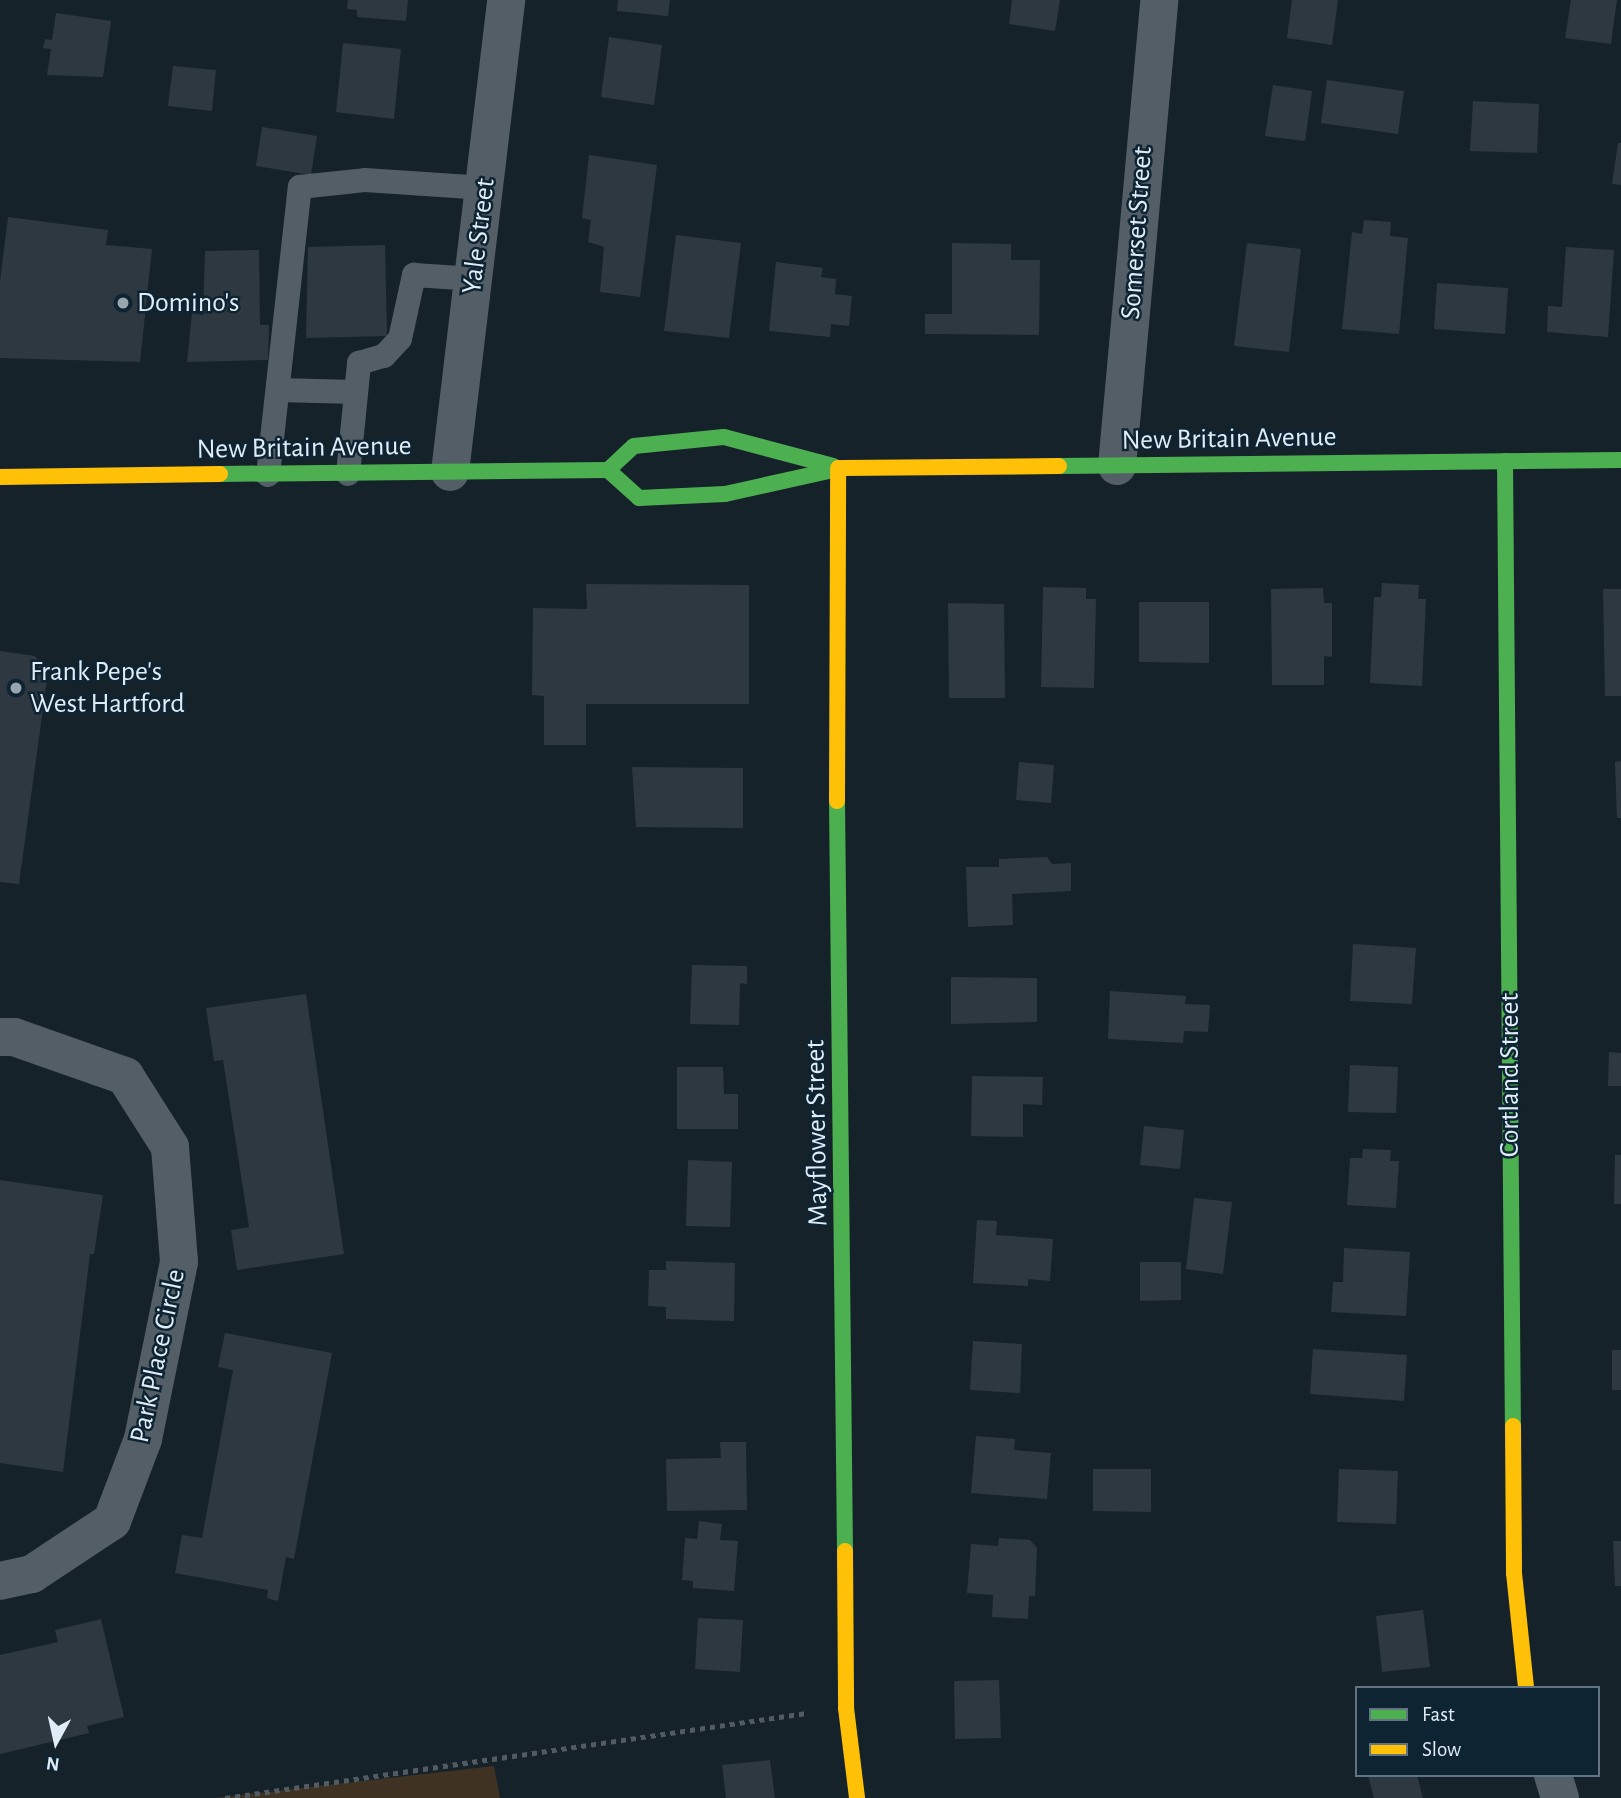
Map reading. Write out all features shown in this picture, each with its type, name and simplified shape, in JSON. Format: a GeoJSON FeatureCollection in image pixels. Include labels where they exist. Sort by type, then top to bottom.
{"type":"FeatureCollection","features":[{"type":"Feature","properties":{"kind":"street","name":"Yale Street"},"geometry":{"type":"LineString","coordinates":[[450,472],[506,0]]}},
{"type":"Feature","properties":{"kind":"street","name":"Somerset Street"},"geometry":{"type":"LineString","coordinates":[[1117,466],[1159,0]]}},
{"type":"Feature","properties":{"kind":"street","name":"New Britain Avenue"},"geometry":{"type":"LineString","coordinates":[[0,477],[608,470],[634,446],[724,437],[838,468]]}},
{"type":"Feature","properties":{"kind":"street","name":"New Britain Avenue"},"geometry":{"type":"LineString","coordinates":[[608,470],[639,498],[725,494],[838,468],[1621,460]]}},
{"type":"Feature","properties":{"kind":"street","name":"Cortland Street"},"geometry":{"type":"LineString","coordinates":[[1505,461],[1514,1573],[1526,1686]]}},
{"type":"Feature","properties":{"kind":"street","name":"Mayflower Street"},"geometry":{"type":"LineString","coordinates":[[838,468],[836,729],[843,1080],[846,1708],[857,1798]]}},
{"type":"Feature","properties":{"kind":"street","name":"Park Place Circle"},"geometry":{"type":"LineString","coordinates":[[0,1037],[14,1037],[125,1076],[170,1147],[179,1262],[143,1439],[112,1521],[32,1574],[0,1581]]}},
{"type":"Feature","properties":{"kind":"street"},"geometry":{"type":"LineString","coordinates":[[1554,1777],[1560,1798]]}},
{"type":"Feature","properties":{"kind":"lane"},"geometry":{"type":"LineString","coordinates":[[268,475],[300,187],[365,180],[485,188]]}},
{"type":"Feature","properties":{"kind":"lane"},"geometry":{"type":"LineString","coordinates":[[348,474],[359,363],[384,356],[400,339],[414,275],[475,279]]}},
{"type":"Feature","properties":{"kind":"lane"},"geometry":{"type":"LineString","coordinates":[[278,390],[356,391]]}},
{"type":"Feature","properties":{"kind":"path"},"geometry":{"type":"LineString","coordinates":[[225,1798],[846,1708]]}},
{"type":"Feature","properties":{"kind":"shaded area"},"geometry":{"type":"Polygon","coordinates":[[[494,1766],[500,1798],[215,1798],[494,1766]]]}},
{"type":"Feature","properties":{"kind":"building"},"geometry":{"type":"Polygon","coordinates":[[[348,0],[408,0],[406,21],[357,17],[357,10],[347,9],[348,0]]]}},
{"type":"Feature","properties":{"kind":"building"},"geometry":{"type":"Polygon","coordinates":[[[618,0],[670,0],[668,16],[617,11],[618,0]]]}},
{"type":"Feature","properties":{"kind":"building"},"geometry":{"type":"Polygon","coordinates":[[[1012,0],[1060,0],[1055,31],[1009,24],[1012,0]]]}},
{"type":"Feature","properties":{"kind":"building"},"geometry":{"type":"Polygon","coordinates":[[[1292,0],[1338,0],[1332,45],[1287,38],[1292,0]]]}},
{"type":"Feature","properties":{"kind":"building"},"geometry":{"type":"Polygon","coordinates":[[[1571,0],[1617,0],[1611,44],[1565,38],[1571,0]]]}},
{"type":"Feature","properties":{"kind":"building"},"geometry":{"type":"Polygon","coordinates":[[[56,13],[111,21],[103,77],[47,75],[51,49],[43,48],[45,39],[52,40],[56,13]]]}},
{"type":"Feature","properties":{"kind":"building"},"geometry":{"type":"Polygon","coordinates":[[[609,37],[662,45],[654,105],[601,97],[609,37]]]}},
{"type":"Feature","properties":{"kind":"building"},"geometry":{"type":"Polygon","coordinates":[[[343,43],[401,49],[394,119],[336,112],[343,43]]]}},
{"type":"Feature","properties":{"kind":"building"},"geometry":{"type":"Polygon","coordinates":[[[173,66],[216,70],[212,111],[168,106],[173,66]]]}},
{"type":"Feature","properties":{"kind":"building"},"geometry":{"type":"Polygon","coordinates":[[[1327,80],[1404,91],[1398,134],[1321,123],[1327,80]]]}},
{"type":"Feature","properties":{"kind":"building"},"geometry":{"type":"Polygon","coordinates":[[[1273,85],[1312,91],[1305,141],[1265,136],[1273,85]]]}},
{"type":"Feature","properties":{"kind":"building"},"geometry":{"type":"Polygon","coordinates":[[[1473,101],[1539,104],[1537,153],[1470,151],[1473,101]]]}},
{"type":"Feature","properties":{"kind":"building"},"geometry":{"type":"Polygon","coordinates":[[[262,127],[317,136],[311,175],[256,166],[262,127]]]}},
{"type":"Feature","properties":{"kind":"building"},"geometry":{"type":"Polygon","coordinates":[[[1618,143],[1621,143],[1621,185],[1612,184],[1618,143]]]}},
{"type":"Feature","properties":{"kind":"building"},"geometry":{"type":"Polygon","coordinates":[[[589,155],[657,165],[640,297],[600,292],[604,247],[588,242],[591,220],[582,218],[589,155]]]}},
{"type":"Feature","properties":{"kind":"building"},"geometry":{"type":"Polygon","coordinates":[[[8,217],[108,230],[106,245],[152,249],[140,362],[0,358],[0,281],[8,217]]]}},
{"type":"Feature","properties":{"kind":"building"},"geometry":{"type":"Polygon","coordinates":[[[1364,220],[1391,222],[1390,236],[1408,238],[1399,334],[1342,329],[1352,232],[1362,234],[1364,220]]]}},
{"type":"Feature","properties":{"kind":"building"},"geometry":{"type":"Polygon","coordinates":[[[676,235],[741,243],[729,338],[664,331],[676,235]]]}},
{"type":"Feature","properties":{"kind":"building"},"geometry":{"type":"Polygon","coordinates":[[[952,243],[1011,244],[1011,260],[1040,260],[1039,335],[925,334],[925,314],[952,314],[952,243]]]}},
{"type":"Feature","properties":{"kind":"building"},"geometry":{"type":"Polygon","coordinates":[[[1247,243],[1301,249],[1289,352],[1234,346],[1247,243]]]}},
{"type":"Feature","properties":{"kind":"building"},"geometry":{"type":"Polygon","coordinates":[[[385,245],[387,336],[306,338],[308,247],[385,245]]]}},
{"type":"Feature","properties":{"kind":"building"},"geometry":{"type":"Polygon","coordinates":[[[1566,247],[1614,250],[1608,337],[1547,332],[1548,306],[1562,307],[1566,247]]]}},
{"type":"Feature","properties":{"kind":"building"},"geometry":{"type":"Polygon","coordinates":[[[259,250],[260,325],[269,325],[268,360],[187,362],[192,313],[203,315],[205,251],[259,250]]]}},
{"type":"Feature","properties":{"kind":"building"},"geometry":{"type":"Polygon","coordinates":[[[776,262],[823,268],[821,277],[836,279],[835,294],[852,296],[849,326],[831,324],[830,337],[769,331],[776,262]]]}},
{"type":"Feature","properties":{"kind":"building"},"geometry":{"type":"Polygon","coordinates":[[[1437,283],[1508,288],[1505,334],[1434,329],[1437,283]]]}},
{"type":"Feature","properties":{"kind":"building"},"geometry":{"type":"Polygon","coordinates":[[[1382,583],[1419,585],[1418,599],[1426,599],[1422,686],[1370,683],[1374,597],[1381,597],[1382,583]]]}},
{"type":"Feature","properties":{"kind":"building"},"geometry":{"type":"Polygon","coordinates":[[[586,584],[749,585],[749,704],[586,704],[586,745],[544,745],[544,696],[532,695],[533,608],[587,609],[586,584]]]}},
{"type":"Feature","properties":{"kind":"building"},"geometry":{"type":"Polygon","coordinates":[[[1043,587],[1086,588],[1086,599],[1096,599],[1094,688],[1041,687],[1043,587]]]}},
{"type":"Feature","properties":{"kind":"building"},"geometry":{"type":"Polygon","coordinates":[[[1323,588],[1324,603],[1332,603],[1332,657],[1324,656],[1324,685],[1272,685],[1271,589],[1323,588]]]}},
{"type":"Feature","properties":{"kind":"building"},"geometry":{"type":"Polygon","coordinates":[[[1603,589],[1621,589],[1621,696],[1605,696],[1603,589]]]}},
{"type":"Feature","properties":{"kind":"building"},"geometry":{"type":"Polygon","coordinates":[[[1139,602],[1209,602],[1209,663],[1139,662],[1139,602]]]}},
{"type":"Feature","properties":{"kind":"building"},"geometry":{"type":"Polygon","coordinates":[[[948,603],[1004,604],[1005,698],[949,698],[948,603]]]}},
{"type":"Feature","properties":{"kind":"building"},"geometry":{"type":"Polygon","coordinates":[[[0,651],[35,656],[48,672],[19,884],[0,882],[0,651]]]}},
{"type":"Feature","properties":{"kind":"building"},"geometry":{"type":"Polygon","coordinates":[[[1621,761],[1621,818],[1617,818],[1615,762],[1621,761]]]}},
{"type":"Feature","properties":{"kind":"building"},"geometry":{"type":"Polygon","coordinates":[[[1019,762],[1054,765],[1051,803],[1016,800],[1019,762]]]}},
{"type":"Feature","properties":{"kind":"building"},"geometry":{"type":"Polygon","coordinates":[[[632,767],[743,768],[743,828],[636,827],[632,767]]]}},
{"type":"Feature","properties":{"kind":"building"},"geometry":{"type":"Polygon","coordinates":[[[1047,857],[1052,864],[1071,863],[1071,891],[1012,894],[1013,925],[968,927],[966,867],[999,867],[999,859],[1047,857]]]}},
{"type":"Feature","properties":{"kind":"building"},"geometry":{"type":"Polygon","coordinates":[[[1353,944],[1416,948],[1412,1004],[1350,1001],[1353,944]]]}},
{"type":"Feature","properties":{"kind":"building"},"geometry":{"type":"Polygon","coordinates":[[[692,965],[747,966],[747,984],[740,983],[739,1025],[690,1024],[692,965]]]}},
{"type":"Feature","properties":{"kind":"building"},"geometry":{"type":"Polygon","coordinates":[[[951,977],[1037,978],[1037,1022],[951,1024],[951,977]]]}},
{"type":"Feature","properties":{"kind":"building"},"geometry":{"type":"Polygon","coordinates":[[[1110,991],[1186,996],[1185,1004],[1210,1005],[1208,1032],[1184,1031],[1183,1043],[1108,1039],[1110,991]]]}},
{"type":"Feature","properties":{"kind":"building"},"geometry":{"type":"Polygon","coordinates":[[[306,994],[344,1254],[237,1270],[231,1230],[249,1227],[223,1060],[214,1061],[206,1008],[306,994]]]}},
{"type":"Feature","properties":{"kind":"building"},"geometry":{"type":"Polygon","coordinates":[[[1609,1052],[1621,1053],[1621,1086],[1608,1086],[1609,1052]]]}},
{"type":"Feature","properties":{"kind":"building"},"geometry":{"type":"Polygon","coordinates":[[[1350,1065],[1398,1067],[1396,1113],[1348,1112],[1350,1065]]]}},
{"type":"Feature","properties":{"kind":"building"},"geometry":{"type":"Polygon","coordinates":[[[677,1067],[723,1067],[724,1094],[738,1094],[738,1129],[677,1129],[677,1067]]]}},
{"type":"Feature","properties":{"kind":"building"},"geometry":{"type":"Polygon","coordinates":[[[972,1076],[1043,1077],[1042,1105],[1023,1104],[1023,1137],[971,1136],[972,1076]]]}},
{"type":"Feature","properties":{"kind":"building"},"geometry":{"type":"Polygon","coordinates":[[[1144,1126],[1184,1130],[1180,1169],[1140,1165],[1144,1126]]]}},
{"type":"Feature","properties":{"kind":"building"},"geometry":{"type":"Polygon","coordinates":[[[1363,1149],[1391,1150],[1390,1161],[1399,1161],[1396,1208],[1347,1205],[1350,1158],[1362,1158],[1363,1149]]]}},
{"type":"Feature","properties":{"kind":"building"},"geometry":{"type":"Polygon","coordinates":[[[1615,1155],[1621,1155],[1621,1204],[1614,1204],[1615,1155]]]}},
{"type":"Feature","properties":{"kind":"building"},"geometry":{"type":"Polygon","coordinates":[[[688,1160],[732,1162],[730,1227],[686,1226],[688,1160]]]}},
{"type":"Feature","properties":{"kind":"building"},"geometry":{"type":"Polygon","coordinates":[[[0,1180],[103,1195],[94,1254],[90,1254],[63,1472],[0,1463],[0,1180]]]}},
{"type":"Feature","properties":{"kind":"building"},"geometry":{"type":"Polygon","coordinates":[[[1194,1198],[1232,1202],[1223,1274],[1186,1269],[1194,1198]]]}},
{"type":"Feature","properties":{"kind":"building"},"geometry":{"type":"Polygon","coordinates":[[[977,1220],[997,1221],[996,1235],[1053,1239],[1050,1281],[1028,1279],[1028,1286],[973,1283],[977,1220]]]}},
{"type":"Feature","properties":{"kind":"building"},"geometry":{"type":"Polygon","coordinates":[[[1344,1248],[1410,1252],[1406,1316],[1331,1312],[1333,1282],[1343,1282],[1344,1248]]]}},
{"type":"Feature","properties":{"kind":"building"},"geometry":{"type":"Polygon","coordinates":[[[666,1261],[735,1263],[734,1321],[666,1319],[666,1307],[648,1306],[649,1270],[666,1270],[666,1261]]]}},
{"type":"Feature","properties":{"kind":"building"},"geometry":{"type":"Polygon","coordinates":[[[1140,1262],[1181,1262],[1181,1300],[1140,1301],[1140,1262]]]}},
{"type":"Feature","properties":{"kind":"building"},"geometry":{"type":"Polygon","coordinates":[[[225,1333],[332,1353],[294,1559],[286,1557],[278,1601],[267,1598],[268,1590],[175,1573],[182,1535],[202,1538],[233,1370],[218,1367],[225,1333]]]}},
{"type":"Feature","properties":{"kind":"building"},"geometry":{"type":"Polygon","coordinates":[[[973,1341],[1022,1344],[1020,1393],[970,1390],[973,1341]]]}},
{"type":"Feature","properties":{"kind":"building"},"geometry":{"type":"Polygon","coordinates":[[[1313,1349],[1407,1355],[1404,1401],[1310,1394],[1313,1349]]]}},
{"type":"Feature","properties":{"kind":"building"},"geometry":{"type":"Polygon","coordinates":[[[1612,1350],[1621,1350],[1621,1390],[1612,1390],[1612,1350]]]}},
{"type":"Feature","properties":{"kind":"building"},"geometry":{"type":"Polygon","coordinates":[[[976,1436],[1015,1439],[1014,1450],[1051,1453],[1047,1499],[971,1493],[976,1436]]]}},
{"type":"Feature","properties":{"kind":"building"},"geometry":{"type":"Polygon","coordinates":[[[720,1442],[746,1442],[747,1510],[667,1511],[666,1459],[721,1458],[720,1442]]]}},
{"type":"Feature","properties":{"kind":"building"},"geometry":{"type":"Polygon","coordinates":[[[1093,1469],[1151,1469],[1151,1512],[1093,1511],[1093,1469]]]}},
{"type":"Feature","properties":{"kind":"building"},"geometry":{"type":"Polygon","coordinates":[[[1339,1469],[1398,1471],[1396,1524],[1337,1522],[1339,1469]]]}},
{"type":"Feature","properties":{"kind":"building"},"geometry":{"type":"Polygon","coordinates":[[[699,1521],[722,1524],[720,1540],[738,1541],[734,1591],[693,1588],[693,1581],[682,1580],[685,1538],[697,1539],[699,1521]]]}},
{"type":"Feature","properties":{"kind":"building"},"geometry":{"type":"Polygon","coordinates":[[[999,1538],[1030,1540],[1037,1548],[1035,1596],[1029,1596],[1028,1619],[992,1617],[993,1595],[967,1593],[971,1544],[998,1546],[999,1538]]]}},
{"type":"Feature","properties":{"kind":"building"},"geometry":{"type":"Polygon","coordinates":[[[1613,1541],[1621,1541],[1621,1586],[1615,1586],[1613,1541]]]}},
{"type":"Feature","properties":{"kind":"building"},"geometry":{"type":"Polygon","coordinates":[[[1423,1610],[1430,1667],[1382,1672],[1376,1616],[1423,1610]]]}},
{"type":"Feature","properties":{"kind":"building"},"geometry":{"type":"Polygon","coordinates":[[[698,1618],[743,1620],[740,1672],[695,1669],[698,1618]]]}},
{"type":"Feature","properties":{"kind":"building"},"geometry":{"type":"Polygon","coordinates":[[[101,1619],[124,1717],[87,1726],[89,1733],[0,1754],[0,1655],[58,1642],[55,1630],[101,1619]]]}},
{"type":"Feature","properties":{"kind":"building"},"geometry":{"type":"Polygon","coordinates":[[[999,1680],[1001,1738],[955,1739],[954,1681],[999,1680]]]}},
{"type":"Feature","properties":{"kind":"building"},"geometry":{"type":"Polygon","coordinates":[[[770,1760],[775,1798],[726,1798],[722,1765],[770,1760]]]}},
{"type":"Feature","properties":{"kind":"building"},"geometry":{"type":"Polygon","coordinates":[[[1369,1777],[1418,1777],[1423,1798],[1374,1798],[1369,1777]]]}},
{"type":"Feature","properties":{"kind":"traffic: fast"},"geometry":{"type":"LineString","coordinates":[[608,470],[634,446],[724,437],[833,466]]}},
{"type":"Feature","properties":{"kind":"traffic: fast"},"geometry":{"type":"LineString","coordinates":[[1059,466],[1621,460]]}},
{"type":"Feature","properties":{"kind":"traffic: fast"},"geometry":{"type":"LineString","coordinates":[[1505,461],[1513,1426]]}},
{"type":"Feature","properties":{"kind":"traffic: fast"},"geometry":{"type":"LineString","coordinates":[[220,474],[608,470],[639,498],[725,494],[842,468]]}},
{"type":"Feature","properties":{"kind":"traffic: fast"},"geometry":{"type":"LineString","coordinates":[[837,801],[845,1551]]}},
{"type":"Feature","properties":{"kind":"traffic: slow"},"geometry":{"type":"LineString","coordinates":[[842,468],[1059,466]]}},
{"type":"Feature","properties":{"kind":"traffic: slow"},"geometry":{"type":"LineString","coordinates":[[837,801],[838,468]]}},
{"type":"Feature","properties":{"kind":"traffic: slow"},"geometry":{"type":"LineString","coordinates":[[0,477],[220,474]]}},
{"type":"Feature","properties":{"kind":"traffic: slow"},"geometry":{"type":"LineString","coordinates":[[1513,1426],[1514,1573],[1526,1686]]}},
{"type":"Feature","properties":{"kind":"traffic: slow"},"geometry":{"type":"LineString","coordinates":[[845,1551],[846,1708],[857,1798]]}},
{"type":"Feature","properties":{"kind":"place","name":"Domino's"},"geometry":{"type":"Point","coordinates":[123,303]}},
{"type":"Feature","properties":{"kind":"place","name":"Frank Pepe's West Hartford"},"geometry":{"type":"Point","coordinates":[16,688]}}]}
